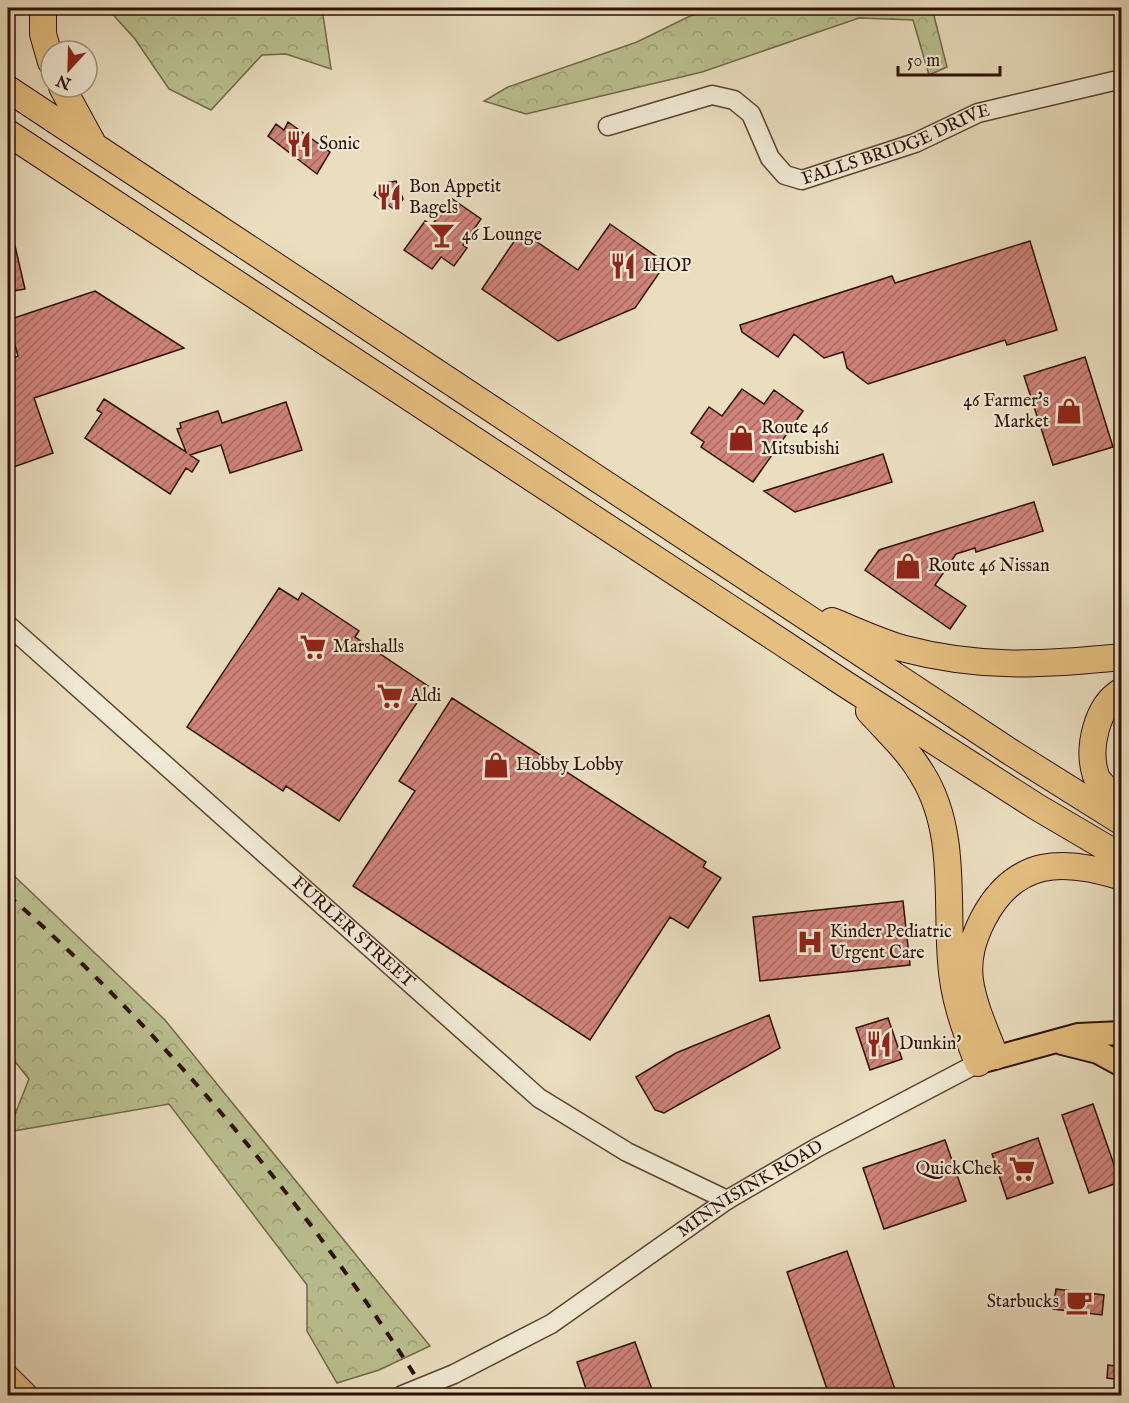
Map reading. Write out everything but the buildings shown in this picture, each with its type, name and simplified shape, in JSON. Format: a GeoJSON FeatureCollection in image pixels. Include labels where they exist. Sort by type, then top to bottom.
{"type":"FeatureCollection","features":[{"type":"Feature","properties":{"kind":"highway"},"geometry":{"type":"LineString","coordinates":[[43,8],[44,39]]}},
{"type":"Feature","properties":{"kind":"highway"},"geometry":{"type":"LineString","coordinates":[[8,89],[1046,775],[1122,822]]}},
{"type":"Feature","properties":{"kind":"highway"},"geometry":{"type":"LineString","coordinates":[[69,99],[94,146]]}},
{"type":"Feature","properties":{"kind":"highway"},"geometry":{"type":"LineString","coordinates":[[8,133],[845,684],[1037,807],[1122,857]]}},
{"type":"Feature","properties":{"kind":"highway"},"geometry":{"type":"LineString","coordinates":[[784,602],[899,647],[944,658],[988,664],[1039,665],[1122,657]]}},
{"type":"Feature","properties":{"kind":"highway"},"geometry":{"type":"LineString","coordinates":[[845,684],[911,758],[923,775],[941,815],[947,842],[953,984],[963,1026],[986,1059]]}},
{"type":"Feature","properties":{"kind":"highway"},"geometry":{"type":"LineString","coordinates":[[1122,691],[1110,700],[1102,716],[1096,732],[1093,754],[1096,777],[1122,804]]}},
{"type":"Feature","properties":{"kind":"highway"},"geometry":{"type":"LineString","coordinates":[[986,1059],[981,1020],[970,979],[971,948],[989,908],[1016,878],[1056,865],[1084,866],[1122,877]]}},
{"type":"Feature","properties":{"kind":"highway"},"geometry":{"type":"LineString","coordinates":[[8,1379],[25,1395]]}},
{"type":"Feature","properties":{"kind":"main road","name":"MINNISINK ROAD"},"geometry":{"type":"LineString","coordinates":[[986,1059],[1078,1035],[1122,1033]]}},
{"type":"Feature","properties":{"kind":"main road"},"geometry":{"type":"LineString","coordinates":[[1054,1041],[1098,1052],[1122,1065]]}},
{"type":"Feature","properties":{"kind":"street","name":"FALLS BRIDGE DRIVE"},"geometry":{"type":"LineString","coordinates":[[608,126],[712,95],[734,100],[751,114],[770,158],[785,175],[802,180],[915,143],[978,113],[1122,79]]}},
{"type":"Feature","properties":{"kind":"street","name":"FURLER STREET"},"geometry":{"type":"LineString","coordinates":[[8,625],[539,1098],[627,1152],[727,1200]]}},
{"type":"Feature","properties":{"kind":"street","name":"MINNISINK ROAD"},"geometry":{"type":"LineString","coordinates":[[400,1395],[454,1374],[551,1324],[727,1200],[818,1147],[986,1059]]}},
{"type":"Feature","properties":{"kind":"green space"},"geometry":{"type":"Polygon","coordinates":[[[107,8],[322,8],[331,69],[286,54],[262,55],[211,110],[169,89],[135,39],[107,8]]]}},
{"type":"Feature","properties":{"kind":"green space"},"geometry":{"type":"Polygon","coordinates":[[[721,8],[932,8],[947,67],[929,75],[913,20],[859,18],[702,72],[526,114],[484,101],[508,87],[637,42],[690,16],[721,8]]]}},
{"type":"Feature","properties":{"kind":"green space"},"geometry":{"type":"Polygon","coordinates":[[[8,870],[165,1020],[430,1346],[379,1370],[337,1383],[307,1331],[307,1285],[169,1104],[8,1132],[29,1079],[8,1053],[8,870]]]}},
{"type":"Feature","properties":{"kind":"railway"},"geometry":{"type":"LineString","coordinates":[[8,895],[126,1008],[236,1130],[336,1260],[428,1396]]}},
{"type":"Feature","properties":{"kind":"place","name":"Sonic"},"geometry":{"type":"Point","coordinates":[299,144]}},
{"type":"Feature","properties":{"kind":"place","name":"Bon Appetit Bagels"},"geometry":{"type":"Point","coordinates":[389,197]}},
{"type":"Feature","properties":{"kind":"place","name":"46 Lounge"},"geometry":{"type":"Point","coordinates":[442,235]}},
{"type":"Feature","properties":{"kind":"place","name":"IHOP"},"geometry":{"type":"Point","coordinates":[623,266]}},
{"type":"Feature","properties":{"kind":"place","name":"46 Farmer's Market"},"geometry":{"type":"Point","coordinates":[1069,411]}},
{"type":"Feature","properties":{"kind":"place","name":"Route 46 Mitsubishi"},"geometry":{"type":"Point","coordinates":[741,438]}},
{"type":"Feature","properties":{"kind":"place","name":"Route 46 Nissan"},"geometry":{"type":"Point","coordinates":[908,566]}},
{"type":"Feature","properties":{"kind":"place","name":"Marshalls"},"geometry":{"type":"Point","coordinates":[313,647]}},
{"type":"Feature","properties":{"kind":"place","name":"Aldi"},"geometry":{"type":"Point","coordinates":[390,696]}},
{"type":"Feature","properties":{"kind":"place","name":"Hobby Lobby"},"geometry":{"type":"Point","coordinates":[496,765]}},
{"type":"Feature","properties":{"kind":"place","name":"Kinder Pediatric Urgent Care"},"geometry":{"type":"Point","coordinates":[810,942]}},
{"type":"Feature","properties":{"kind":"place","name":"Dunkin'"},"geometry":{"type":"Point","coordinates":[879,1044]}},
{"type":"Feature","properties":{"kind":"place","name":"QuickChek"},"geometry":{"type":"Point","coordinates":[1022,1169]}},
{"type":"Feature","properties":{"kind":"place","name":"Starbucks"},"geometry":{"type":"Point","coordinates":[1079,1302]}}]}
